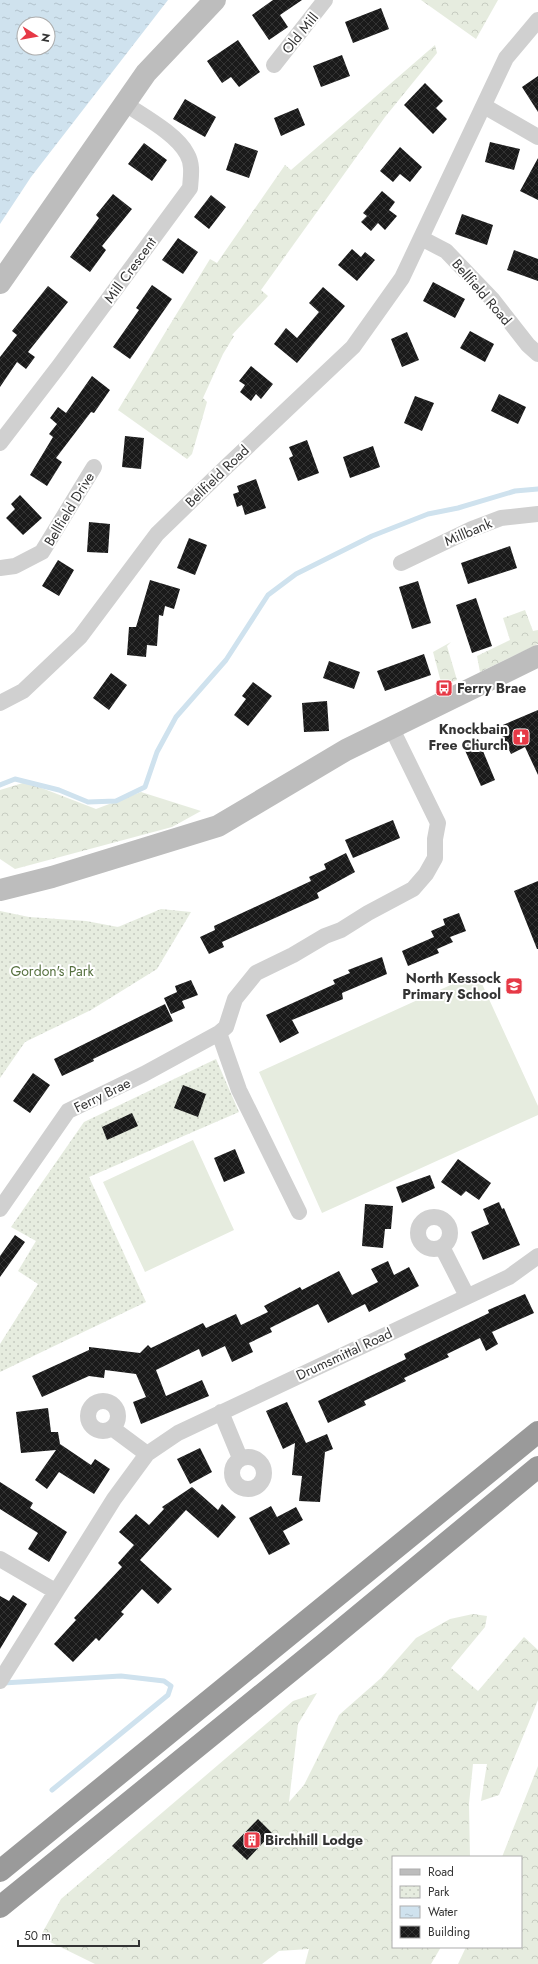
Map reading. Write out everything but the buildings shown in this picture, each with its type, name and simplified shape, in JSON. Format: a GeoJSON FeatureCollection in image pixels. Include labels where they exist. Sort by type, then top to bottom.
{"type":"FeatureCollection","features":[{"type":"Feature","properties":{"kind":"highway"},"geometry":{"type":"LineString","coordinates":[[0,1871],[538,1432]]}},
{"type":"Feature","properties":{"kind":"highway"},"geometry":{"type":"LineString","coordinates":[[0,1907],[330,1639],[538,1467]]}},
{"type":"Feature","properties":{"kind":"street"},"geometry":{"type":"LineString","coordinates":[[0,283],[146,73],[214,0]]}},
{"type":"Feature","properties":{"kind":"street","name":"Old Mill"},"geometry":{"type":"LineString","coordinates":[[274,65],[325,0]]}},
{"type":"Feature","properties":{"kind":"street","name":"Bellfield Road"},"geometry":{"type":"LineString","coordinates":[[0,703],[23,691],[80,637],[158,534],[225,468],[353,347],[402,278],[506,58],[538,20]]}},
{"type":"Feature","properties":{"kind":"street","name":"Mill Crescent"},"geometry":{"type":"LineString","coordinates":[[0,443],[59,366],[190,188],[192,172],[188,154],[176,139],[124,103]]}},
{"type":"Feature","properties":{"kind":"street"},"geometry":{"type":"LineString","coordinates":[[484,106],[538,137]]}},
{"type":"Feature","properties":{"kind":"street","name":"Bellfield Road"},"geometry":{"type":"LineString","coordinates":[[421,238],[446,251],[492,299],[528,345],[538,354]]}},
{"type":"Feature","properties":{"kind":"street","name":"Bellfield Drive"},"geometry":{"type":"LineString","coordinates":[[0,568],[15,566],[42,552],[94,467]]}},
{"type":"Feature","properties":{"kind":"street","name":"Millbank"},"geometry":{"type":"LineString","coordinates":[[401,563],[472,529],[501,518],[538,514]]}},
{"type":"Feature","properties":{"kind":"street"},"geometry":{"type":"LineString","coordinates":[[0,890],[52,877],[218,826],[346,750],[538,656]]}},
{"type":"Feature","properties":{"kind":"street","name":"Ferry Brae"},"geometry":{"type":"LineString","coordinates":[[0,1209],[68,1111],[144,1074],[219,1033],[226,1027],[235,999],[256,973],[293,955],[325,936],[341,930],[368,913],[413,889],[426,874],[435,858],[435,839],[438,824],[391,727]]}},
{"type":"Feature","properties":{"kind":"street"},"geometry":{"type":"LineString","coordinates":[[219,1033],[239,1090],[299,1212]]}},
{"type":"Feature","properties":{"kind":"street"},"geometry":{"type":"LineString","coordinates":[[442,1246],[467,1296]]}},
{"type":"Feature","properties":{"kind":"street","name":"Drumsmittal Road"},"geometry":{"type":"LineString","coordinates":[[0,1681],[114,1499],[147,1454],[178,1433],[509,1277],[538,1256]]}},
{"type":"Feature","properties":{"kind":"street"},"geometry":{"type":"LineString","coordinates":[[221,1412],[240,1458]]}},
{"type":"Feature","properties":{"kind":"street"},"geometry":{"type":"LineString","coordinates":[[112,1428],[147,1454]]}},
{"type":"Feature","properties":{"kind":"street"},"geometry":{"type":"LineString","coordinates":[[0,1559],[55,1591]]}},
{"type":"Feature","properties":{"kind":"green space"},"geometry":{"type":"Polygon","coordinates":[[[421,0],[498,0],[476,39],[421,0]]]}},
{"type":"Feature","properties":{"kind":"green space"},"geometry":{"type":"Polygon","coordinates":[[[435,45],[437,53],[385,117],[261,290],[268,296],[232,335],[234,336],[223,354],[203,398],[207,402],[192,454],[187,459],[118,410],[210,259],[217,263],[285,165],[291,170],[435,45]]]}},
{"type":"Feature","properties":{"kind":"green space"},"geometry":{"type":"Polygon","coordinates":[[[525,610],[533,631],[538,630],[538,644],[480,672],[477,656],[510,640],[503,618],[525,610]]]}},
{"type":"Feature","properties":{"kind":"green space"},"geometry":{"type":"Polygon","coordinates":[[[451,642],[447,646],[457,680],[442,686],[433,652],[451,642]]]}},
{"type":"Feature","properties":{"kind":"green space"},"geometry":{"type":"Polygon","coordinates":[[[26,782],[96,809],[141,792],[201,811],[172,827],[15,869],[0,859],[0,790],[26,782]]]}},
{"type":"Feature","properties":{"kind":"green space","name":"Gordon's Park"},"geometry":{"type":"Polygon","coordinates":[[[161,909],[191,912],[157,969],[91,1010],[25,1042],[0,1078],[0,911],[29,917],[86,921],[118,927],[161,909]]]}},
{"type":"Feature","properties":{"kind":"green space"},"geometry":{"type":"Polygon","coordinates":[[[477,973],[538,1106],[538,1115],[322,1213],[259,1072],[477,973]]]}},
{"type":"Feature","properties":{"kind":"green space"},"geometry":{"type":"Polygon","coordinates":[[[216,1059],[239,1112],[89,1177],[146,1302],[0,1372],[0,1344],[38,1284],[18,1271],[36,1241],[11,1227],[84,1122],[216,1059]]]}},
{"type":"Feature","properties":{"kind":"green space"},"geometry":{"type":"Polygon","coordinates":[[[193,1140],[234,1230],[145,1272],[103,1182],[193,1140]]]}},
{"type":"Feature","properties":{"kind":"green space"},"geometry":{"type":"Polygon","coordinates":[[[473,1614],[487,1616],[485,1627],[451,1668],[478,1691],[524,1637],[538,1650],[538,1700],[499,1795],[481,1801],[487,1764],[473,1764],[469,1804],[470,1856],[392,1856],[392,1948],[440,1948],[431,1964],[305,1964],[309,1949],[279,1951],[262,1964],[95,1964],[40,1937],[61,1899],[293,1701],[317,1693],[298,1724],[289,1802],[304,1785],[339,1715],[381,1678],[416,1638],[450,1619],[473,1614]]]}},
{"type":"Feature","properties":{"kind":"green space"},"geometry":{"type":"Polygon","coordinates":[[[538,1766],[538,1964],[458,1964],[466,1948],[522,1948],[522,1856],[502,1856],[538,1766]]]}},
{"type":"Feature","properties":{"kind":"water"},"geometry":{"type":"Polygon","coordinates":[[[0,0],[168,0],[31,177],[0,224],[0,0]]]}},
{"type":"Feature","properties":{"kind":"waterway"},"geometry":{"type":"LineString","coordinates":[[0,785],[15,779],[59,790],[88,802],[116,801],[145,787],[157,752],[176,717],[226,660],[268,595],[296,574],[372,536],[428,514],[458,508],[515,491],[538,489]]}},
{"type":"Feature","properties":{"kind":"waterway"},"geometry":{"type":"LineString","coordinates":[[3,1683],[121,1676],[164,1681],[171,1686],[168,1695],[52,1790]]}},
{"type":"Feature","properties":{"kind":"place","name":"Ferry Brae"},"geometry":{"type":"Point","coordinates":[444,688]}},
{"type":"Feature","properties":{"kind":"place","name":"Knockbain Free Church"},"geometry":{"type":"Point","coordinates":[521,737]}},
{"type":"Feature","properties":{"kind":"place","name":"North Kessock Primary School"},"geometry":{"type":"Point","coordinates":[514,986]}},
{"type":"Feature","properties":{"kind":"place","name":"Birchhill Lodge"},"geometry":{"type":"Point","coordinates":[252,1840]}}]}
